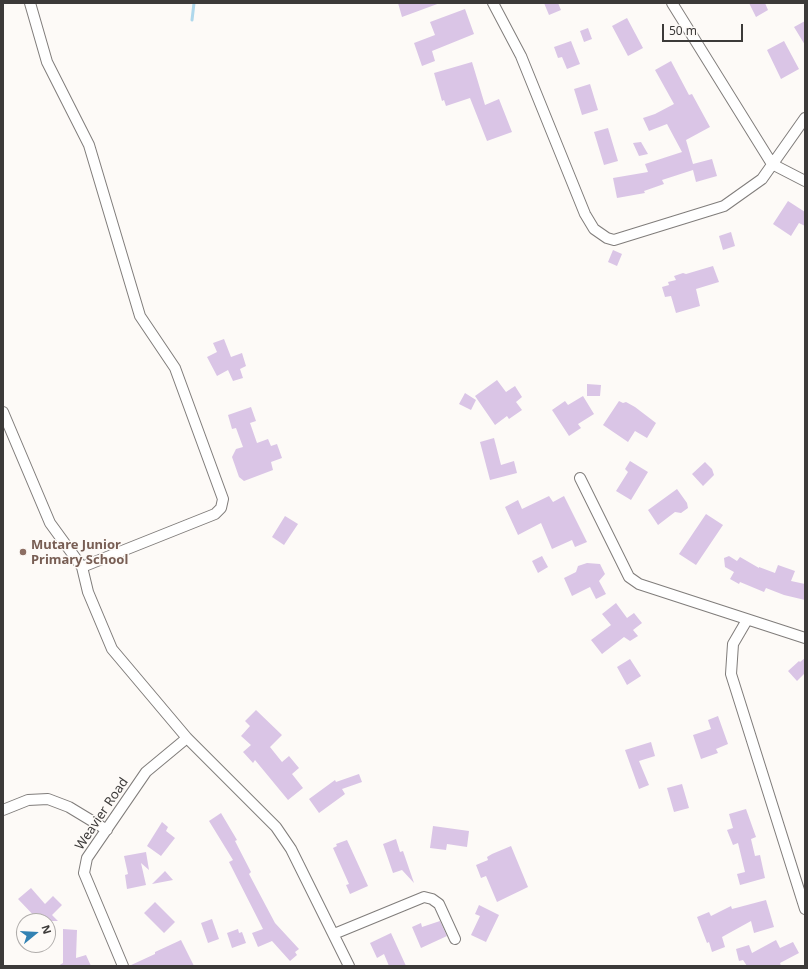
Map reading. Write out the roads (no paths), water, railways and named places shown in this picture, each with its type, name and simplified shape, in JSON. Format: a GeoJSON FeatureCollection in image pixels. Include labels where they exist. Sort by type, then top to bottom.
{"type":"FeatureCollection","features":[{"type":"Feature","properties":{"kind":"street"},"geometry":{"type":"LineString","coordinates":[[30,3],[48,62],[89,145],[140,316],[175,368],[223,499],[221,508],[215,514],[82,567]]}},
{"type":"Feature","properties":{"kind":"street"},"geometry":{"type":"LineString","coordinates":[[492,3],[520,56],[585,214],[591,225],[602,235],[614,240],[724,206],[762,179],[805,118]]}},
{"type":"Feature","properties":{"kind":"street"},"geometry":{"type":"LineString","coordinates":[[672,3],[772,164],[805,181]]}},
{"type":"Feature","properties":{"kind":"street"},"geometry":{"type":"LineString","coordinates":[[3,412],[50,523],[82,567],[88,592],[112,649],[187,738],[276,827],[291,850],[349,966]]}},
{"type":"Feature","properties":{"kind":"street"},"geometry":{"type":"LineString","coordinates":[[580,478],[629,577],[639,584],[805,638]]}},
{"type":"Feature","properties":{"kind":"street"},"geometry":{"type":"LineString","coordinates":[[747,620],[733,644],[731,674],[805,910]]}},
{"type":"Feature","properties":{"kind":"street","name":"Weavier Road"},"geometry":{"type":"LineString","coordinates":[[123,966],[84,873],[87,858],[146,772],[187,738]]}},
{"type":"Feature","properties":{"kind":"street"},"geometry":{"type":"LineString","coordinates":[[3,810],[28,800],[48,799],[69,807],[107,830]]}},
{"type":"Feature","properties":{"kind":"street"},"geometry":{"type":"LineString","coordinates":[[334,934],[424,897],[432,899],[438,904],[455,939]]}},
{"type":"Feature","properties":{"kind":"waterway"},"geometry":{"type":"LineString","coordinates":[[192,20],[194,3]]}},
{"type":"Feature","properties":{"kind":"place","name":"Mutare Junior Primary School"},"geometry":{"type":"Point","coordinates":[23,552]}}]}
